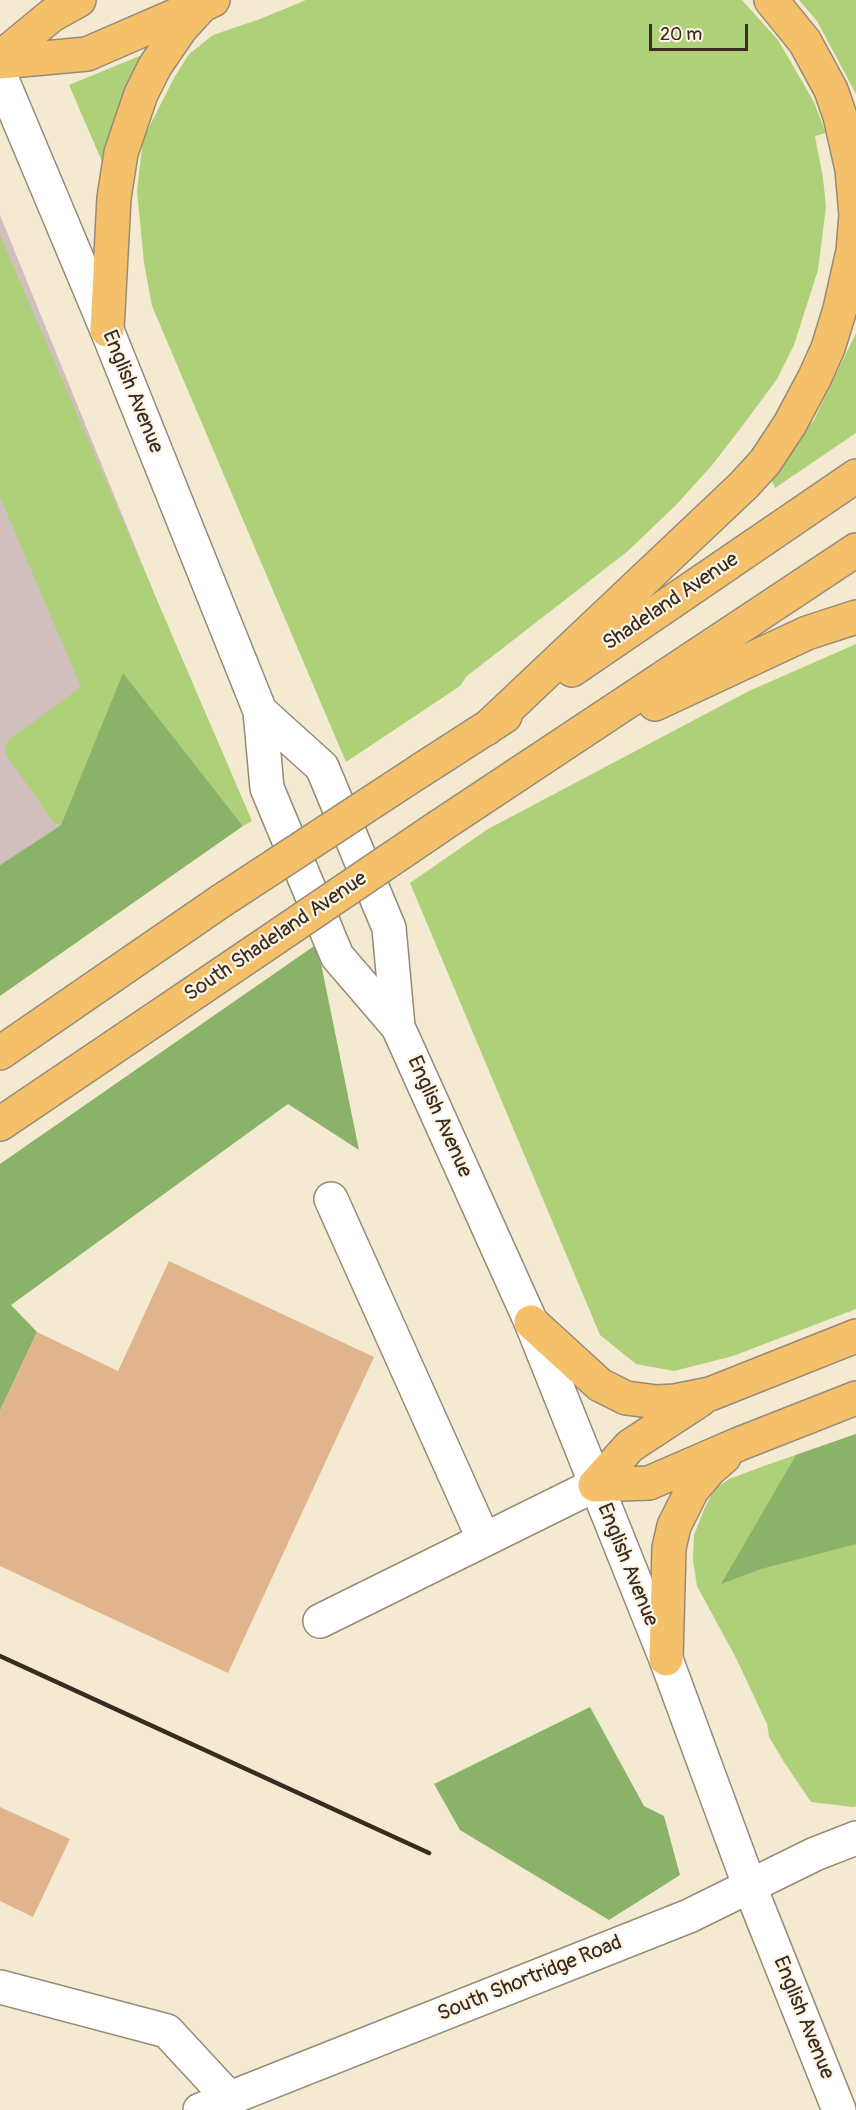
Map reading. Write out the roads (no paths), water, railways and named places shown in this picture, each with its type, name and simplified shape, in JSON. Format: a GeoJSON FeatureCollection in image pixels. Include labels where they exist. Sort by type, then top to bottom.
{"type":"FeatureCollection","features":[{"type":"Feature","properties":{"kind":"highway"},"geometry":{"type":"LineString","coordinates":[[0,60],[52,15],[79,0]]}},
{"type":"Feature","properties":{"kind":"highway"},"geometry":{"type":"LineString","coordinates":[[0,1053],[221,901],[486,729],[744,485],[765,462],[790,424],[828,348],[854,251],[856,208],[852,169],[840,116],[827,82],[805,42],[771,0]]}},
{"type":"Feature","properties":{"kind":"highway"},"geometry":{"type":"LineString","coordinates":[[0,60],[87,54],[208,2]]}},
{"type":"Feature","properties":{"kind":"highway"},"geometry":{"type":"LineString","coordinates":[[107,330],[114,198],[121,153],[141,94],[155,66],[181,28],[208,2]]}},
{"type":"Feature","properties":{"kind":"highway","name":"Shadeland Avenue"},"geometry":{"type":"LineString","coordinates":[[486,729],[856,476]]}},
{"type":"Feature","properties":{"kind":"highway"},"geometry":{"type":"LineString","coordinates":[[553,752],[856,550]]}},
{"type":"Feature","properties":{"kind":"highway"},"geometry":{"type":"LineString","coordinates":[[553,752],[807,633],[856,617]]}},
{"type":"Feature","properties":{"kind":"highway","name":"South Shadeland Avenue"},"geometry":{"type":"LineString","coordinates":[[0,1124],[553,752]]}},
{"type":"Feature","properties":{"kind":"highway"},"geometry":{"type":"LineString","coordinates":[[531,1322],[600,1385],[626,1398],[667,1402],[710,1394],[856,1336]]}},
{"type":"Feature","properties":{"kind":"highway"},"geometry":{"type":"LineString","coordinates":[[595,1485],[630,1446],[710,1394]]}},
{"type":"Feature","properties":{"kind":"highway"},"geometry":{"type":"LineString","coordinates":[[595,1485],[649,1483],[739,1444],[856,1398]]}},
{"type":"Feature","properties":{"kind":"highway"},"geometry":{"type":"LineString","coordinates":[[666,1659],[669,1548],[674,1526],[692,1490],[709,1470],[739,1444]]}},
{"type":"Feature","properties":{"kind":"street","name":"English Avenue"},"geometry":{"type":"LineString","coordinates":[[0,75],[107,330],[260,711],[267,788],[337,956],[398,1027],[531,1322],[666,1659],[750,1887],[839,2110]]}},
{"type":"Feature","properties":{"kind":"street","name":"English Avenue"},"geometry":{"type":"LineString","coordinates":[[260,711],[322,767],[389,928],[398,1027]]}},
{"type":"Feature","properties":{"kind":"street"},"geometry":{"type":"LineString","coordinates":[[331,1199],[484,1540]]}},
{"type":"Feature","properties":{"kind":"street"},"geometry":{"type":"LineString","coordinates":[[320,1621],[595,1485]]}},
{"type":"Feature","properties":{"kind":"street","name":"South Shortridge Road"},"geometry":{"type":"LineString","coordinates":[[215,2104],[689,1916],[815,1854],[856,1838]]}},
{"type":"Feature","properties":{"kind":"street"},"geometry":{"type":"LineString","coordinates":[[0,1988],[167,2031],[215,2104]]}},
{"type":"Feature","properties":{"kind":"railway"},"geometry":{"type":"LineString","coordinates":[[0,1656],[429,1853]]}}]}
